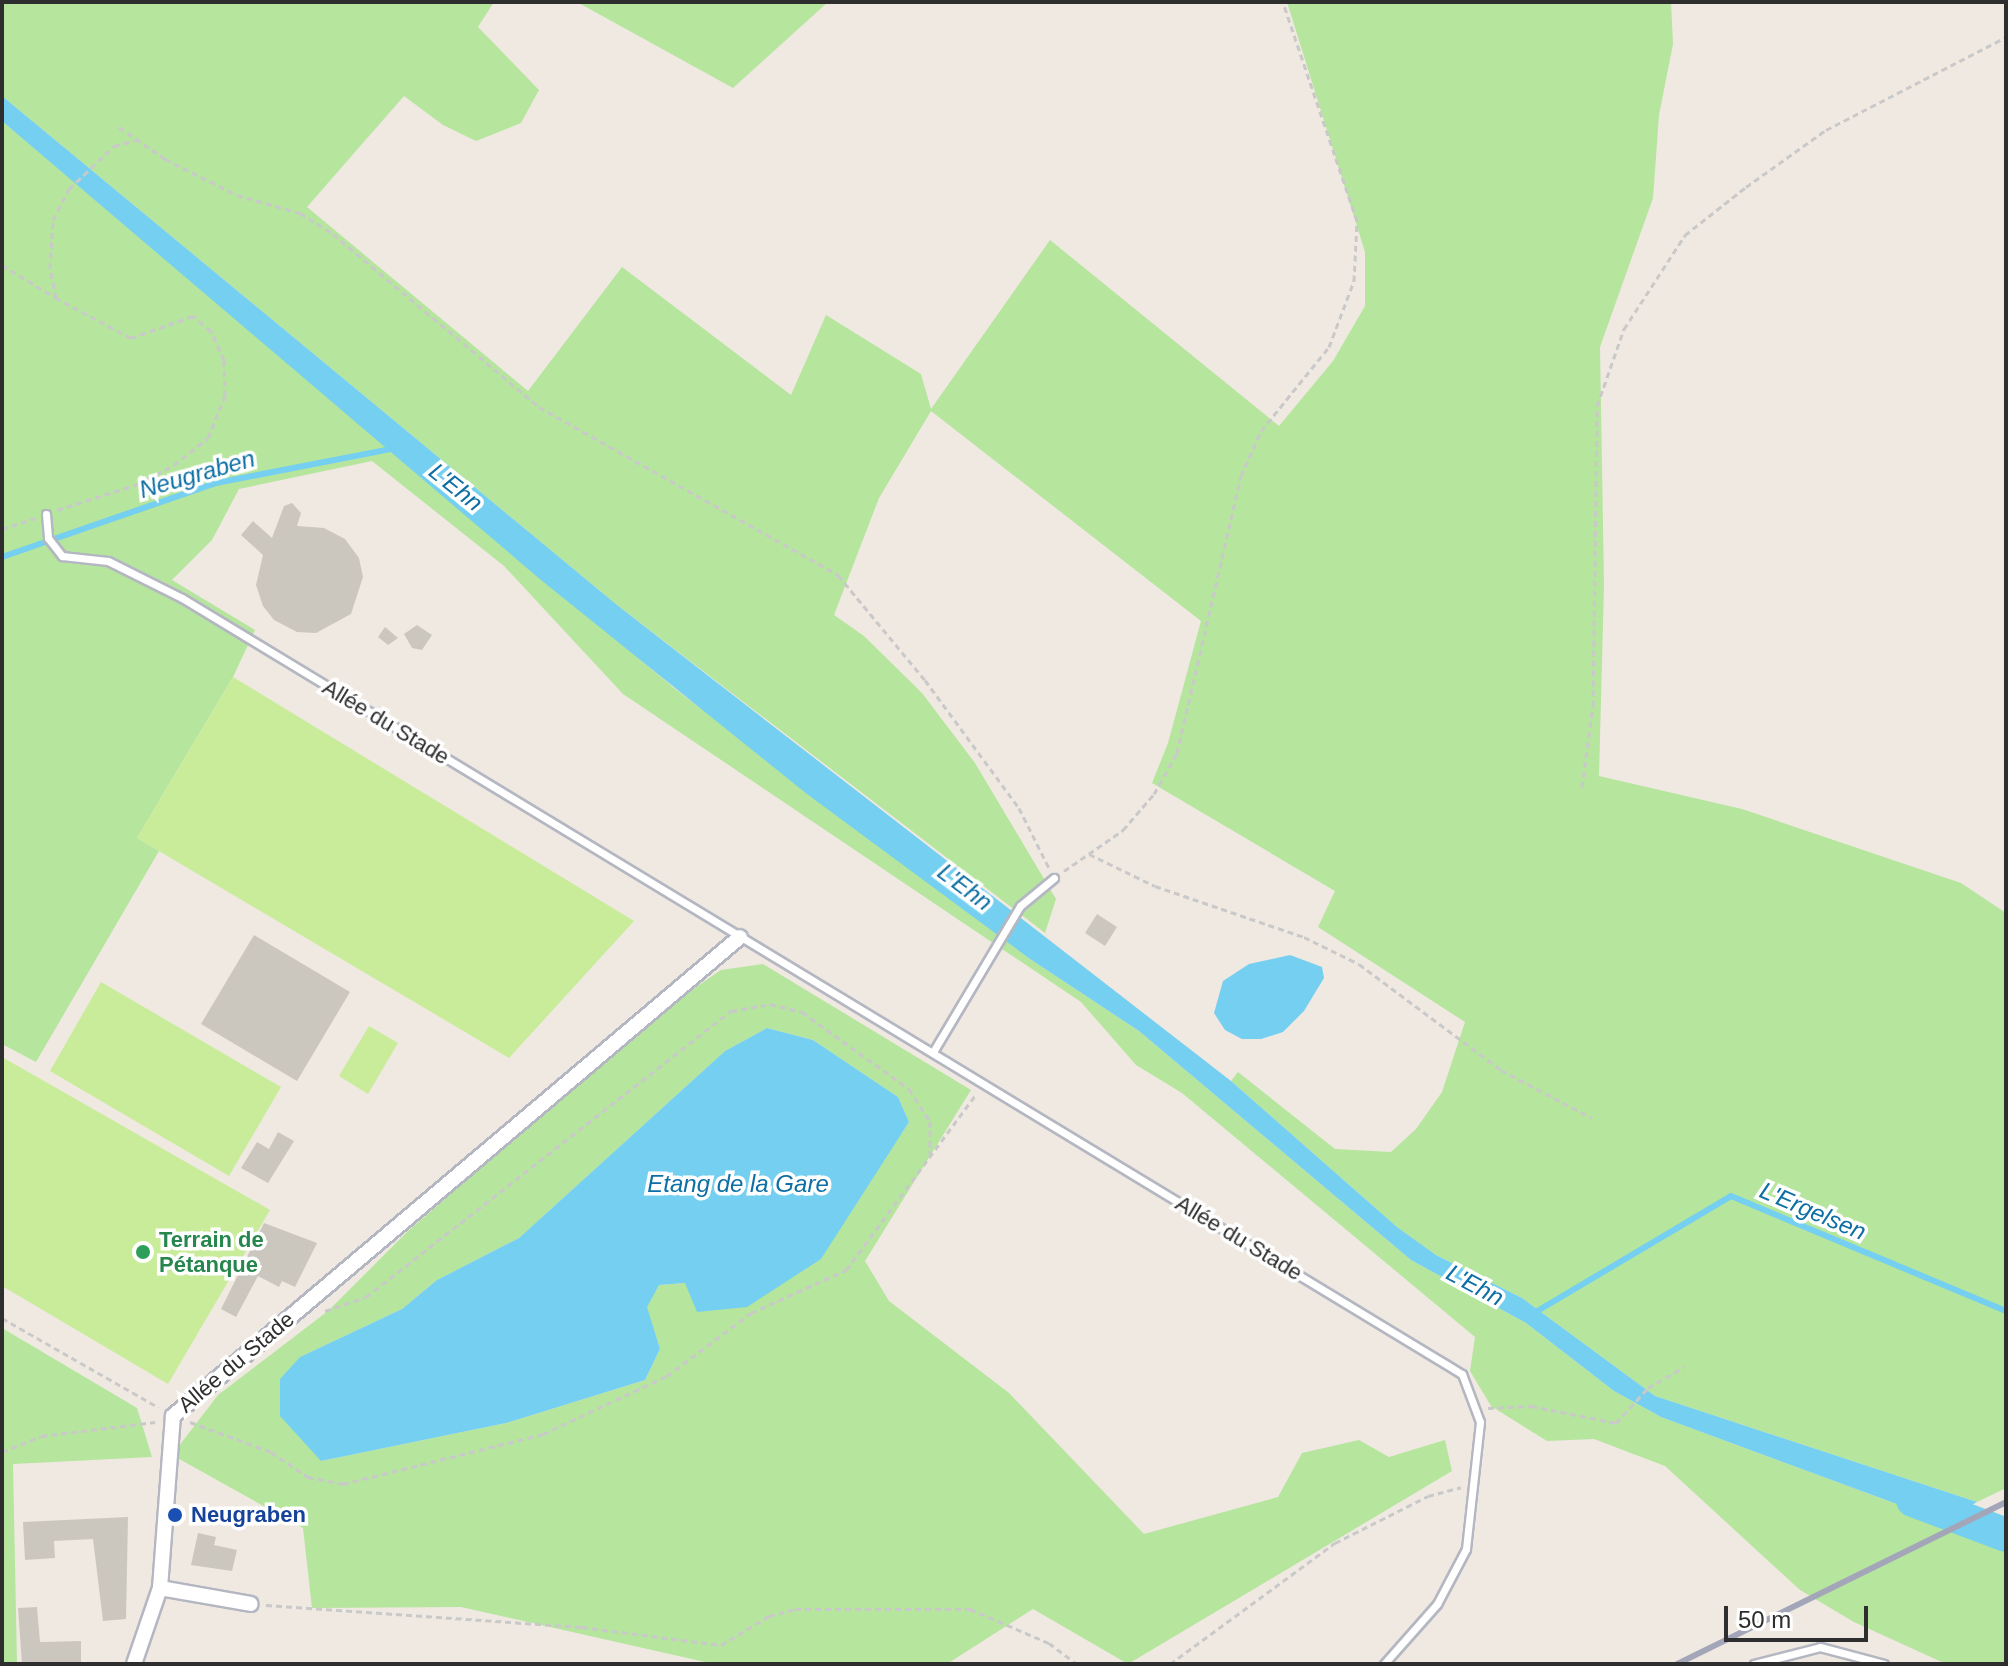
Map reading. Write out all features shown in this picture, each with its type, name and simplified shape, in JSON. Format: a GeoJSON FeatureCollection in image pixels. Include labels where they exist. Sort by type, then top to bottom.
{"type":"FeatureCollection","features":[{"type":"Feature","properties":{"kind":"street","name":"Allée du Stade"},"geometry":{"type":"LineString","coordinates":[[172,1418],[740,937]]}},
{"type":"Feature","properties":{"kind":"street"},"geometry":{"type":"LineString","coordinates":[[134,1664],[160,1588],[172,1418]]}},
{"type":"Feature","properties":{"kind":"street"},"geometry":{"type":"LineString","coordinates":[[160,1588],[251,1604]]}},
{"type":"Feature","properties":{"kind":"lane","name":"Allée du Stade"},"geometry":{"type":"LineString","coordinates":[[46,514],[48,538],[62,556],[108,561],[182,598],[1462,1374],[1477,1409],[1477,1484],[1466,1549],[1437,1604],[1384,1664]]}},
{"type":"Feature","properties":{"kind":"lane"},"geometry":{"type":"LineString","coordinates":[[933,1052],[998,938],[1020,906],[1054,878]]}},
{"type":"Feature","properties":{"kind":"lane"},"geometry":{"type":"LineString","coordinates":[[1754,1664],[1820,1647],[1884,1664]]}},
{"type":"Feature","properties":{"kind":"path"},"geometry":{"type":"LineString","coordinates":[[119,127],[136,140],[237,195],[300,213],[333,234],[539,407],[838,575],[925,680],[1019,808],[1054,878],[1123,830],[1154,794],[1177,753],[1241,476],[1261,431],[1329,347],[1354,281],[1357,221],[1283,2]]}},
{"type":"Feature","properties":{"kind":"path"},"geometry":{"type":"LineString","coordinates":[[1582,787],[1593,706],[1597,406],[1624,329],[1685,235],[1746,187],[1826,130],[2006,37]]}},
{"type":"Feature","properties":{"kind":"path"},"geometry":{"type":"LineString","coordinates":[[56,298],[50,268],[53,220],[69,189],[92,166],[114,146],[136,140]]}},
{"type":"Feature","properties":{"kind":"path"},"geometry":{"type":"LineString","coordinates":[[2,265],[131,338],[193,316],[211,331],[224,360],[225,396],[208,438],[174,465],[138,484],[2,529]]}},
{"type":"Feature","properties":{"kind":"path"},"geometry":{"type":"LineString","coordinates":[[1089,854],[1155,886],[1304,937],[1359,964],[1501,1070],[1592,1118]]}},
{"type":"Feature","properties":{"kind":"path"},"geometry":{"type":"LineString","coordinates":[[290,1317],[366,1297],[731,1011],[770,1004],[802,1012],[909,1089],[930,1121],[930,1154]]}},
{"type":"Feature","properties":{"kind":"path"},"geometry":{"type":"LineString","coordinates":[[2,1318],[172,1418],[271,1452],[308,1477],[343,1484],[543,1434],[667,1376],[751,1313],[846,1270],[865,1250],[930,1154],[984,1083]]}},
{"type":"Feature","properties":{"kind":"path"},"geometry":{"type":"LineString","coordinates":[[1477,1409],[1531,1406],[1616,1423],[1635,1407],[1648,1388],[1684,1367]]}},
{"type":"Feature","properties":{"kind":"path"},"geometry":{"type":"LineString","coordinates":[[2,1452],[56,1433],[172,1418]]}},
{"type":"Feature","properties":{"kind":"path"},"geometry":{"type":"LineString","coordinates":[[1170,1664],[1335,1543],[1428,1496],[1477,1484]]}},
{"type":"Feature","properties":{"kind":"path"},"geometry":{"type":"LineString","coordinates":[[251,1604],[582,1627],[721,1645],[769,1616],[795,1609],[970,1609],[1049,1643],[1077,1664]]}},
{"type":"Feature","properties":{"kind":"green space"},"geometry":{"type":"Polygon","coordinates":[[[2,2],[494,2],[478,27],[539,90],[521,123],[476,141],[443,125],[404,96],[307,207],[528,391],[622,267],[791,395],[826,315],[921,374],[931,409],[1050,240],[1279,426],[1333,361],[1365,306],[1365,252],[1287,2],[1671,2],[1673,44],[1659,115],[1653,198],[1600,347],[1604,585],[1599,776],[1742,809],[1961,883],[2006,913],[2006,1488],[1977,1502],[1655,1396],[1522,1298],[1436,1255],[1397,1227],[1231,1081],[1238,1072],[1335,1149],[1391,1152],[1416,1129],[1442,1092],[1465,1022],[1318,927],[1335,891],[1152,783],[1168,743],[1201,621],[931,411],[879,498],[834,615],[864,636],[922,693],[975,763],[1056,899],[1045,933],[617,605],[2,96],[2,2]]]}},
{"type":"Feature","properties":{"kind":"green space"},"geometry":{"type":"Polygon","coordinates":[[[577,2],[828,2],[733,88],[577,2]]]}},
{"type":"Feature","properties":{"kind":"green space"},"geometry":{"type":"Polygon","coordinates":[[[2,121],[674,688],[1030,959],[1139,1031],[1411,1260],[1526,1323],[1614,1391],[1661,1417],[1943,1521],[2006,1533],[2006,1664],[1946,1664],[1854,1622],[1800,1590],[1665,1466],[1594,1439],[1547,1441],[1491,1406],[1470,1371],[1475,1337],[1182,1093],[1136,1065],[1081,1002],[623,694],[504,566],[372,461],[239,489],[212,540],[172,580],[255,630],[233,677],[137,838],[159,851],[36,1062],[2,1044],[2,121]]]}},
{"type":"Feature","properties":{"kind":"green space"},"geometry":{"type":"Polygon","coordinates":[[[233,677],[634,921],[509,1058],[137,838],[233,677]]]}},
{"type":"Feature","properties":{"kind":"green space"},"geometry":{"type":"Polygon","coordinates":[[[763,964],[971,1090],[865,1261],[889,1301],[1009,1393],[1144,1534],[1278,1497],[1302,1453],[1359,1440],[1389,1457],[1445,1440],[1452,1471],[1128,1664],[1033,1609],[947,1664],[714,1664],[461,1607],[312,1608],[303,1528],[172,1455],[218,1395],[328,1311],[408,1231],[667,1007],[721,970],[763,964]],[[767,1028],[725,1051],[519,1238],[437,1280],[402,1309],[300,1357],[321,1461],[506,1423],[645,1380],[660,1349],[646,1307],[659,1285],[685,1283],[886,1157],[909,1122],[898,1097],[813,1040],[767,1028]]]}},
{"type":"Feature","properties":{"kind":"green space"},"geometry":{"type":"Polygon","coordinates":[[[101,982],[281,1087],[229,1176],[50,1071],[101,982]]]}},
{"type":"Feature","properties":{"kind":"green space"},"geometry":{"type":"Polygon","coordinates":[[[369,1026],[398,1043],[368,1094],[339,1076],[369,1026]]]}},
{"type":"Feature","properties":{"kind":"green space","name":"Terrain de Pétanque"},"geometry":{"type":"Polygon","coordinates":[[[2,1057],[270,1210],[168,1384],[2,1286],[2,1057]]]}},
{"type":"Feature","properties":{"kind":"green space"},"geometry":{"type":"Polygon","coordinates":[[[2,1328],[137,1408],[152,1457],[13,1464],[17,1664],[2,1664],[2,1328]]]}},
{"type":"Feature","properties":{"kind":"water"},"geometry":{"type":"Polygon","coordinates":[[[2,96],[617,605],[1231,1081],[1397,1227],[1436,1255],[1522,1298],[1655,1396],[1977,1502],[1943,1521],[1661,1417],[1614,1391],[1526,1323],[1411,1260],[1139,1031],[1030,959],[807,794],[541,580],[2,121],[2,96]]]}},
{"type":"Feature","properties":{"kind":"water"},"geometry":{"type":"Polygon","coordinates":[[[1290,955],[1322,967],[1324,978],[1304,1011],[1283,1032],[1261,1039],[1242,1039],[1225,1030],[1214,1013],[1223,981],[1249,964],[1290,955]]]}},
{"type":"Feature","properties":{"kind":"water","name":"Etang de la Gare"},"geometry":{"type":"Polygon","coordinates":[[[767,1028],[813,1040],[898,1097],[909,1122],[821,1259],[747,1307],[697,1312],[685,1283],[659,1285],[647,1307],[660,1349],[645,1380],[506,1423],[321,1461],[280,1416],[280,1379],[300,1357],[402,1309],[437,1280],[519,1238],[725,1051],[767,1028]]]}},
{"type":"Feature","properties":{"kind":"building"},"geometry":{"type":"Polygon","coordinates":[[[292,503],[301,513],[297,526],[324,528],[345,539],[359,558],[363,577],[351,614],[316,633],[297,632],[274,620],[263,606],[256,585],[263,555],[241,535],[253,521],[272,538],[284,506],[292,503]]]}},
{"type":"Feature","properties":{"kind":"building"},"geometry":{"type":"Polygon","coordinates":[[[417,625],[432,635],[422,650],[412,648],[404,634],[417,625]]]}},
{"type":"Feature","properties":{"kind":"building"},"geometry":{"type":"Polygon","coordinates":[[[385,627],[398,638],[388,645],[378,637],[385,627]]]}},
{"type":"Feature","properties":{"kind":"building"},"geometry":{"type":"Polygon","coordinates":[[[1097,914],[1117,927],[1105,946],[1085,933],[1097,914]]]}},
{"type":"Feature","properties":{"kind":"building"},"geometry":{"type":"Polygon","coordinates":[[[254,935],[350,992],[297,1081],[201,1024],[254,935]]]}},
{"type":"Feature","properties":{"kind":"building"},"geometry":{"type":"Polygon","coordinates":[[[278,1132],[294,1141],[268,1183],[241,1168],[257,1142],[269,1149],[278,1132]]]}},
{"type":"Feature","properties":{"kind":"building"},"geometry":{"type":"Polygon","coordinates":[[[264,1223],[317,1243],[295,1287],[282,1281],[279,1287],[258,1276],[236,1317],[221,1309],[264,1223]]]}},
{"type":"Feature","properties":{"kind":"building"},"geometry":{"type":"Polygon","coordinates":[[[128,1517],[126,1619],[103,1621],[93,1539],[54,1541],[55,1558],[25,1560],[23,1522],[128,1517]]]}},
{"type":"Feature","properties":{"kind":"building"},"geometry":{"type":"Polygon","coordinates":[[[198,1533],[216,1537],[214,1545],[237,1550],[232,1571],[191,1565],[198,1533]]]}},
{"type":"Feature","properties":{"kind":"building"},"geometry":{"type":"Polygon","coordinates":[[[37,1607],[40,1642],[81,1641],[81,1664],[22,1664],[18,1608],[37,1607]]]}},
{"type":"Feature","properties":{"kind":"waterway","name":"Neugraben"},"geometry":{"type":"LineString","coordinates":[[2,557],[216,483],[396,448]]}},
{"type":"Feature","properties":{"kind":"waterway","name":"L'Ergelsen"},"geometry":{"type":"LineString","coordinates":[[1534,1313],[1731,1196],[2006,1311]]}},
{"type":"Feature","properties":{"kind":"waterway","name":"L'Ehn"},"geometry":{"type":"LineString","coordinates":[[1913,1500],[2006,1535]]}},
{"type":"Feature","properties":{"kind":"railway"},"geometry":{"type":"LineString","coordinates":[[1677,1664],[2006,1502]]}},
{"type":"Feature","properties":{"kind":"place","name":"Terrain de Pétanque"},"geometry":{"type":"Point","coordinates":[143,1252]}},
{"type":"Feature","properties":{"kind":"place","name":"Neugraben"},"geometry":{"type":"Point","coordinates":[175,1515]}}]}
